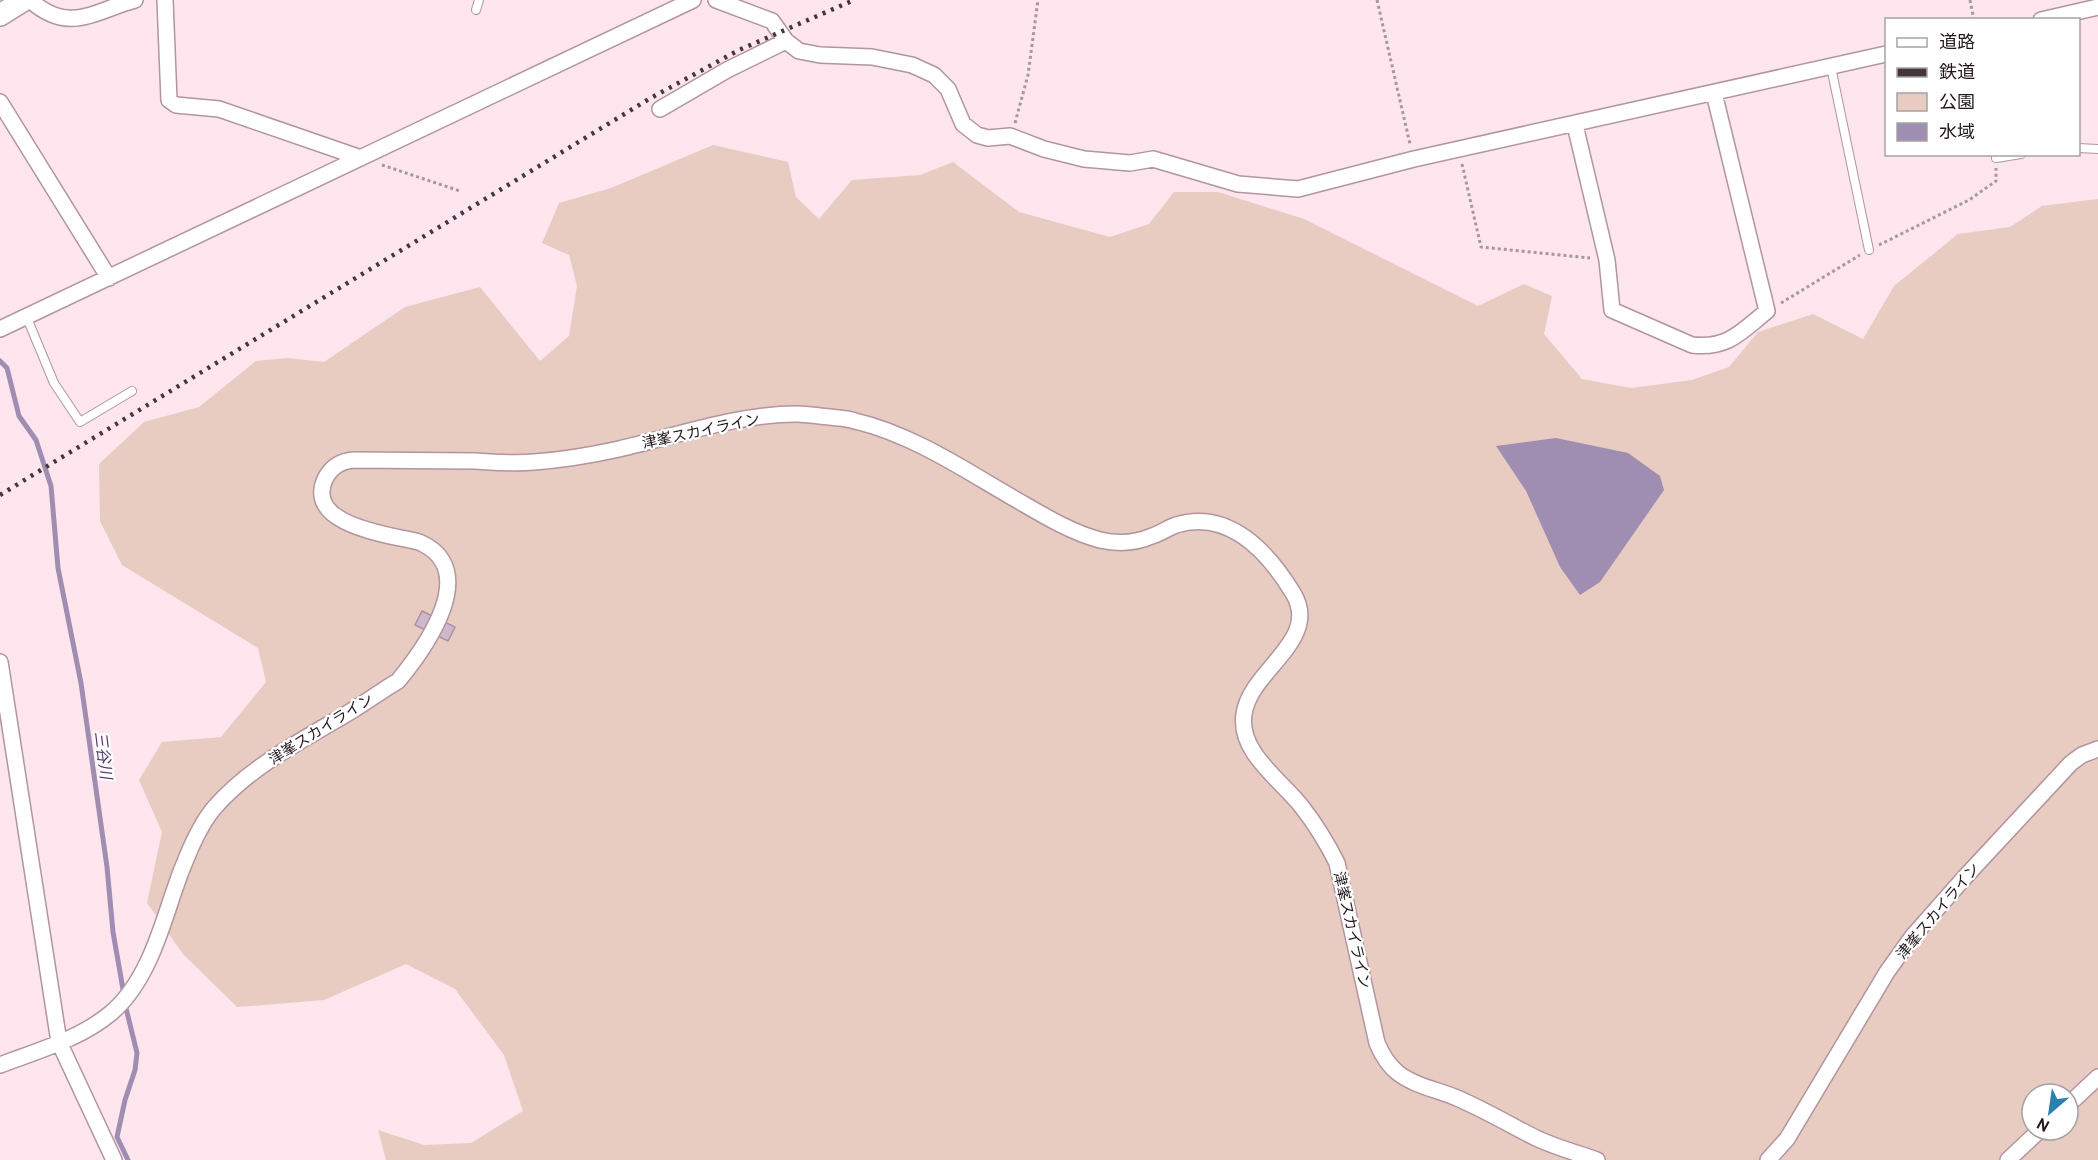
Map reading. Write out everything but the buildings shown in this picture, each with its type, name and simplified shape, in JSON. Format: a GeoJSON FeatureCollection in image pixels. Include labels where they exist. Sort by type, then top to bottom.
{"type":"FeatureCollection","features":[{"type":"Feature","properties":{"kind":"street"},"geometry":{"type":"LineString","coordinates":[[16,4],[38,7],[74,20],[135,0]]}},
{"type":"Feature","properties":{"kind":"street"},"geometry":{"type":"LineString","coordinates":[[165,0],[169,100],[176,105],[219,109],[362,158]]}},
{"type":"Feature","properties":{"kind":"street"},"geometry":{"type":"LineString","coordinates":[[0,329],[693,0]]}},
{"type":"Feature","properties":{"kind":"street"},"geometry":{"type":"LineString","coordinates":[[716,0],[772,21],[786,41],[799,51],[820,55],[872,57],[912,65],[934,75],[948,89],[963,124],[977,135],[988,138],[1010,136],[1044,149],[1084,159],[1130,163],[1153,159],[1238,184],[1298,189],[1414,159],[1885,54]]}},
{"type":"Feature","properties":{"kind":"street"},"geometry":{"type":"LineString","coordinates":[[2050,18],[2098,7]]}},
{"type":"Feature","properties":{"kind":"street"},"geometry":{"type":"LineString","coordinates":[[660,109],[727,70],[786,41]]}},
{"type":"Feature","properties":{"kind":"street"},"geometry":{"type":"LineString","coordinates":[[1575,125],[1607,260],[1612,310],[1692,345],[1723,344],[1767,311],[1714,93]]}},
{"type":"Feature","properties":{"kind":"street"},"geometry":{"type":"LineString","coordinates":[[0,102],[109,278]]}},
{"type":"Feature","properties":{"kind":"street","name":"津峯スカイライン"},"geometry":{"type":"LineString","coordinates":[[0,1065],[59,1042],[91,1027],[111,1013],[137,981],[152,951],[188,854],[213,809],[243,779],[398,681],[415,660],[434,627],[448,591],[448,573],[441,556],[435,550],[419,542],[350,524],[329,511],[323,496],[324,484],[336,464],[354,460],[533,462],[615,450],[756,417],[797,414],[853,420],[892,433],[1040,513],[1100,540],[1119,543],[1138,542],[1173,526],[1189,522],[1205,522],[1240,533],[1256,544],[1294,594],[1301,616],[1293,638],[1264,674],[1249,698],[1243,727],[1250,744],[1263,764],[1300,804],[1324,836],[1337,863],[1377,1043],[1382,1054],[1389,1065],[1413,1082],[1478,1107],[1538,1139],[1597,1160]]}},
{"type":"Feature","properties":{"kind":"street"},"geometry":{"type":"LineString","coordinates":[[0,662],[59,1042],[114,1160]]}},
{"type":"Feature","properties":{"kind":"street","name":"津峯スカイライン"},"geometry":{"type":"LineString","coordinates":[[1768,1160],[1787,1139],[1887,972],[1912,937],[2071,763],[2082,755],[2098,749]]}},
{"type":"Feature","properties":{"kind":"street"},"geometry":{"type":"LineString","coordinates":[[2080,1094],[2098,1077]]}},
{"type":"Feature","properties":{"kind":"street"},"geometry":{"type":"LineString","coordinates":[[2008,1160],[2027,1142]]}},
{"type":"Feature","properties":{"kind":"lane"},"geometry":{"type":"LineString","coordinates":[[476,10],[479,0]]}},
{"type":"Feature","properties":{"kind":"lane"},"geometry":{"type":"LineString","coordinates":[[1831,67],[1869,250]]}},
{"type":"Feature","properties":{"kind":"lane"},"geometry":{"type":"LineString","coordinates":[[2080,148],[2098,148]]}},
{"type":"Feature","properties":{"kind":"lane"},"geometry":{"type":"LineString","coordinates":[[27,318],[54,382],[80,422],[132,391]]}},
{"type":"Feature","properties":{"kind":"path"},"geometry":{"type":"LineString","coordinates":[[1010,136],[1018,117],[1028,75],[1038,0]]}},
{"type":"Feature","properties":{"kind":"path"},"geometry":{"type":"LineString","coordinates":[[1377,0],[1414,159]]}},
{"type":"Feature","properties":{"kind":"path"},"geometry":{"type":"LineString","coordinates":[[1970,0],[1974,18]]}},
{"type":"Feature","properties":{"kind":"path"},"geometry":{"type":"LineString","coordinates":[[1459,149],[1481,247],[1607,260]]}},
{"type":"Feature","properties":{"kind":"path"},"geometry":{"type":"LineString","coordinates":[[1767,311],[1869,250],[1969,200],[1996,181],[1996,156]]}},
{"type":"Feature","properties":{"kind":"path"},"geometry":{"type":"LineString","coordinates":[[362,158],[460,191]]}},
{"type":"Feature","properties":{"kind":"green space"},"geometry":{"type":"Polygon","coordinates":[[[713,145],[788,162],[796,197],[819,219],[852,180],[920,175],[953,162],[1019,212],[1110,237],[1149,224],[1174,192],[1218,192],[1304,219],[1478,306],[1524,284],[1552,296],[1544,334],[1582,379],[1631,388],[1692,380],[1729,367],[1758,332],[1813,314],[1863,339],[1894,286],[1958,234],[2010,227],[2042,206],[2098,199],[2098,1160],[386,1160],[378,1130],[424,1145],[471,1143],[523,1111],[504,1055],[455,989],[406,964],[324,1000],[237,1007],[183,954],[147,903],[162,832],[139,780],[162,742],[221,737],[266,682],[258,648],[122,565],[100,521],[99,464],[144,422],[199,407],[256,361],[288,358],[324,362],[405,307],[480,287],[540,361],[569,336],[577,286],[569,255],[542,243],[559,203],[611,188],[713,145]],[[1497,447],[1526,491],[1560,567],[1600,582],[1497,447]]]}},
{"type":"Feature","properties":{"kind":"water"},"geometry":{"type":"Polygon","coordinates":[[[1556,438],[1628,453],[1660,476],[1664,490],[1600,582],[1580,595],[1560,567],[1526,491],[1496,446],[1556,438]]]}},
{"type":"Feature","properties":{"kind":"waterway","name":"三谷川"},"geometry":{"type":"LineString","coordinates":[[0,361],[7,368],[19,416],[36,440],[51,486],[58,568],[81,683],[107,867],[113,932],[124,995]]}},
{"type":"Feature","properties":{"kind":"waterway","name":"三谷川"},"geometry":{"type":"LineString","coordinates":[[125,1004],[137,1053],[135,1070],[125,1100],[117,1137],[128,1160]]}},
{"type":"Feature","properties":{"kind":"railway"},"geometry":{"type":"LineString","coordinates":[[0,495],[649,99],[739,50],[854,0]]}}]}
